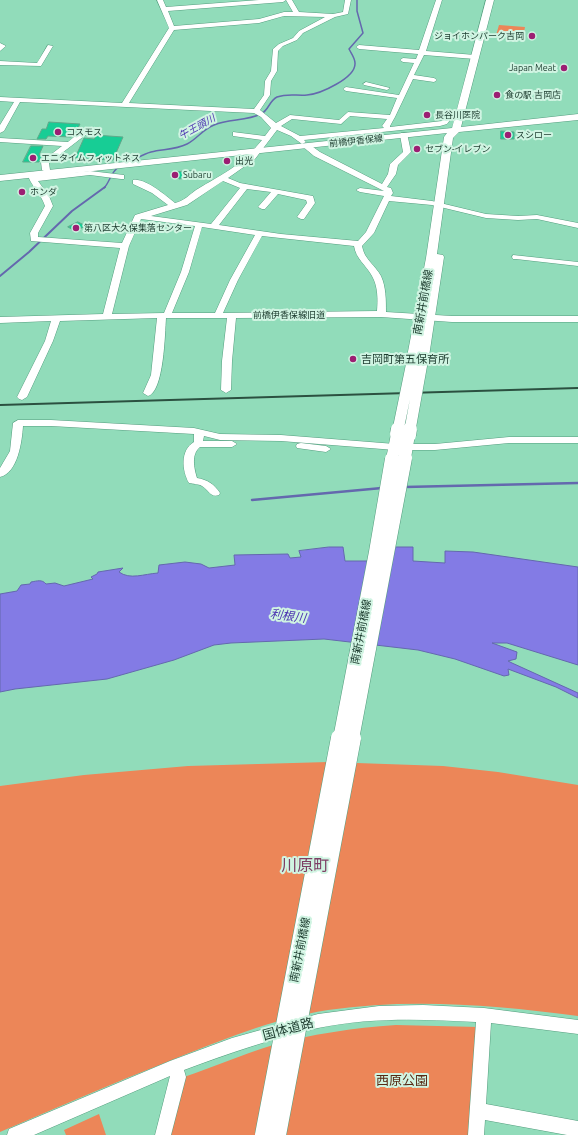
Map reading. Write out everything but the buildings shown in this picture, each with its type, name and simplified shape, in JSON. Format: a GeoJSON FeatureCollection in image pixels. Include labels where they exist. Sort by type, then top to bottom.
{"type":"FeatureCollection","features":[{"type":"Feature","properties":{"kind":"main road","name":"南新井前橋線"},"geometry":{"type":"LineString","coordinates":[[277,1135],[417,363],[443,206],[458,137],[457,125],[490,0]]}},
{"type":"Feature","properties":{"kind":"main road","name":"前橋伊香保線"},"geometry":{"type":"LineString","coordinates":[[116,170],[145,159],[457,125],[578,115]]}},
{"type":"Feature","properties":{"kind":"main road","name":"前橋伊香保線"},"geometry":{"type":"LineString","coordinates":[[302,142],[404,135],[457,125]]}},
{"type":"Feature","properties":{"kind":"main road","name":"前橋伊香保線"},"geometry":{"type":"LineString","coordinates":[[116,170],[134,164],[262,146]]}},
{"type":"Feature","properties":{"kind":"main road"},"geometry":{"type":"LineString","coordinates":[[0,174],[46,170],[116,170]]}},
{"type":"Feature","properties":{"kind":"main road"},"geometry":{"type":"LineString","coordinates":[[0,178],[32,177],[116,170]]}},
{"type":"Feature","properties":{"kind":"main road","name":"南新井前橋線"},"geometry":{"type":"LineString","coordinates":[[264,1135],[376,552],[401,446]]}},
{"type":"Feature","properties":{"kind":"street"},"geometry":{"type":"LineString","coordinates":[[160,0],[172,28]]}},
{"type":"Feature","properties":{"kind":"street"},"geometry":{"type":"LineString","coordinates":[[164,9],[283,0]]}},
{"type":"Feature","properties":{"kind":"street"},"geometry":{"type":"LineString","coordinates":[[289,0],[297,14]]}},
{"type":"Feature","properties":{"kind":"street"},"geometry":{"type":"LineString","coordinates":[[259,113],[267,95],[268,81],[274,70],[275,50],[281,45],[295,39],[301,32],[333,16],[346,13],[348,0]]}},
{"type":"Feature","properties":{"kind":"street"},"geometry":{"type":"LineString","coordinates":[[388,130],[386,126],[402,97],[422,52],[439,0]]}},
{"type":"Feature","properties":{"kind":"street"},"geometry":{"type":"LineString","coordinates":[[172,28],[259,21],[284,14],[333,16]]}},
{"type":"Feature","properties":{"kind":"street"},"geometry":{"type":"LineString","coordinates":[[124,105],[144,72],[159,53],[172,28]]}},
{"type":"Feature","properties":{"kind":"street"},"geometry":{"type":"LineString","coordinates":[[0,45],[3,46],[0,49]]}},
{"type":"Feature","properties":{"kind":"street"},"geometry":{"type":"LineString","coordinates":[[0,63],[38,65],[50,46]]}},
{"type":"Feature","properties":{"kind":"street"},"geometry":{"type":"LineString","coordinates":[[359,47],[475,57]]}},
{"type":"Feature","properties":{"kind":"street"},"geometry":{"type":"LineString","coordinates":[[403,60],[418,61]]}},
{"type":"Feature","properties":{"kind":"street"},"geometry":{"type":"LineString","coordinates":[[411,77],[434,80]]}},
{"type":"Feature","properties":{"kind":"street"},"geometry":{"type":"LineString","coordinates":[[366,84],[405,90]]}},
{"type":"Feature","properties":{"kind":"street"},"geometry":{"type":"LineString","coordinates":[[346,89],[402,97]]}},
{"type":"Feature","properties":{"kind":"street"},"geometry":{"type":"LineString","coordinates":[[0,99],[259,113],[275,126],[302,142],[317,154],[384,186],[388,190],[387,196],[370,233],[359,244],[359,254],[376,276],[380,287],[382,297],[381,314]]}},
{"type":"Feature","properties":{"kind":"street"},"geometry":{"type":"LineString","coordinates":[[0,131],[18,100]]}},
{"type":"Feature","properties":{"kind":"street"},"geometry":{"type":"LineString","coordinates":[[107,316],[125,246],[138,217],[184,203],[199,192],[237,170],[262,146],[275,126],[283,123],[290,117],[341,122],[348,114],[392,117]]}},
{"type":"Feature","properties":{"kind":"street"},"geometry":{"type":"LineString","coordinates":[[302,142],[440,124],[445,123],[447,118],[457,125]]}},
{"type":"Feature","properties":{"kind":"street"},"geometry":{"type":"LineString","coordinates":[[46,170],[45,162],[84,133]]}},
{"type":"Feature","properties":{"kind":"street"},"geometry":{"type":"LineString","coordinates":[[236,134],[262,146]]}},
{"type":"Feature","properties":{"kind":"street"},"geometry":{"type":"LineString","coordinates":[[384,186],[392,174],[394,164],[407,152],[404,135]]}},
{"type":"Feature","properties":{"kind":"street"},"geometry":{"type":"LineString","coordinates":[[0,140],[70,144]]}},
{"type":"Feature","properties":{"kind":"street"},"geometry":{"type":"LineString","coordinates":[[32,177],[90,173],[104,175],[116,170]]}},
{"type":"Feature","properties":{"kind":"street"},"geometry":{"type":"LineString","coordinates":[[32,177],[45,194],[49,206],[33,234],[33,238],[125,246]]}},
{"type":"Feature","properties":{"kind":"street"},"geometry":{"type":"LineString","coordinates":[[222,178],[232,183],[311,199],[311,203],[301,217]]}},
{"type":"Feature","properties":{"kind":"street"},"geometry":{"type":"LineString","coordinates":[[136,182],[155,190],[173,206]]}},
{"type":"Feature","properties":{"kind":"street"},"geometry":{"type":"LineString","coordinates":[[213,226],[245,186]]}},
{"type":"Feature","properties":{"kind":"street"},"geometry":{"type":"LineString","coordinates":[[360,190],[486,216],[518,218],[529,216],[550,218],[578,226]]}},
{"type":"Feature","properties":{"kind":"street"},"geometry":{"type":"LineString","coordinates":[[262,207],[276,191]]}},
{"type":"Feature","properties":{"kind":"street"},"geometry":{"type":"LineString","coordinates":[[138,217],[359,244]]}},
{"type":"Feature","properties":{"kind":"street"},"geometry":{"type":"LineString","coordinates":[[148,393],[156,375],[164,315],[181,284],[191,254],[193,240],[200,224]]}},
{"type":"Feature","properties":{"kind":"street"},"geometry":{"type":"LineString","coordinates":[[218,315],[234,280],[260,232]]}},
{"type":"Feature","properties":{"kind":"street"},"geometry":{"type":"LineString","coordinates":[[516,257],[578,264]]}},
{"type":"Feature","properties":{"kind":"street","name":"前橋伊香保線旧道"},"geometry":{"type":"LineString","coordinates":[[0,320],[164,315],[381,314],[484,320],[578,320]]}},
{"type":"Feature","properties":{"kind":"street"},"geometry":{"type":"LineString","coordinates":[[226,390],[227,361],[232,315]]}},
{"type":"Feature","properties":{"kind":"street"},"geometry":{"type":"LineString","coordinates":[[22,397],[49,341],[56,319]]}},
{"type":"Feature","properties":{"kind":"street"},"geometry":{"type":"LineString","coordinates":[[0,474],[12,462],[16,453],[18,423],[51,423],[199,438],[281,438],[401,446],[435,447],[509,440],[578,440]]}},
{"type":"Feature","properties":{"kind":"street"},"geometry":{"type":"LineString","coordinates":[[199,438],[212,445],[262,443],[326,449]]}},
{"type":"Feature","properties":{"kind":"street"},"geometry":{"type":"LineString","coordinates":[[199,438],[190,450],[189,473],[193,481],[205,483],[215,493]]}},
{"type":"Feature","properties":{"kind":"street","name":"国体道路"},"geometry":{"type":"LineString","coordinates":[[15,1135],[175,1066],[232,1045],[318,1021],[352,1016],[401,1012],[484,1015],[578,1027]]}},
{"type":"Feature","properties":{"kind":"street"},"geometry":{"type":"LineString","coordinates":[[476,1135],[484,1015]]}},
{"type":"Feature","properties":{"kind":"street"},"geometry":{"type":"LineString","coordinates":[[163,1135],[178,1077],[175,1066]]}},
{"type":"Feature","properties":{"kind":"street"},"geometry":{"type":"LineString","coordinates":[[478,1111],[578,1129]]}},
{"type":"Feature","properties":{"kind":"green space"},"geometry":{"type":"Polygon","coordinates":[[[499,25],[525,27],[523,37],[496,35],[499,25]]]}},
{"type":"Feature","properties":{"kind":"green space"},"geometry":{"type":"Polygon","coordinates":[[[328,762],[443,766],[498,772],[578,785],[578,1016],[453,1004],[390,1004],[359,1006],[307,1014],[266,1025],[206,1046],[104,1087],[0,1132],[0,786],[84,775],[188,766],[328,762]]]}},
{"type":"Feature","properties":{"kind":"green space","name":"西原公園"},"geometry":{"type":"Polygon","coordinates":[[[396,1025],[479,1027],[470,1135],[168,1135],[184,1077],[248,1053],[301,1038],[332,1032],[396,1025]]]}},
{"type":"Feature","properties":{"kind":"green space"},"geometry":{"type":"Polygon","coordinates":[[[99,1114],[106,1135],[66,1135],[64,1130],[99,1114]]]}},
{"type":"Feature","properties":{"kind":"water","name":"利根川"},"geometry":{"type":"Polygon","coordinates":[[[329,547],[343,547],[345,561],[375,561],[395,547],[413,547],[413,561],[445,563],[445,551],[473,552],[578,567],[578,665],[507,643],[492,643],[517,652],[516,659],[508,661],[578,693],[578,698],[556,687],[508,669],[509,675],[504,676],[455,659],[418,650],[324,639],[214,645],[174,660],[107,679],[0,692],[0,594],[17,591],[21,585],[30,584],[31,582],[37,581],[43,581],[46,584],[55,583],[64,586],[93,579],[91,577],[98,572],[123,568],[119,572],[128,576],[137,576],[158,573],[159,565],[185,562],[201,564],[209,568],[235,565],[234,555],[288,554],[290,558],[301,557],[299,551],[329,547]]]}},
{"type":"Feature","properties":{"kind":"waterway","name":"午王頭川"},"geometry":{"type":"LineString","coordinates":[[129,162],[148,153],[187,144],[214,125],[261,114],[277,97],[285,95],[313,94],[320,92],[344,79],[354,69],[354,57],[349,49],[363,33],[357,11],[357,0]]}},
{"type":"Feature","properties":{"kind":"waterway","name":"午王頭川"},"geometry":{"type":"LineString","coordinates":[[105,187],[114,171],[119,167]]}},
{"type":"Feature","properties":{"kind":"waterway","name":"午王頭川"},"geometry":{"type":"LineString","coordinates":[[0,276],[29,252],[72,211],[105,187]]}},
{"type":"Feature","properties":{"kind":"waterway"},"geometry":{"type":"LineString","coordinates":[[405,487],[578,483]]}},
{"type":"Feature","properties":{"kind":"waterway"},"geometry":{"type":"LineString","coordinates":[[252,500],[382,488]]}},
{"type":"Feature","properties":{"kind":"railway"},"geometry":{"type":"LineString","coordinates":[[0,405],[578,388]]}},
{"type":"Feature","properties":{"kind":"place","name":"ジョイホンパーク吉岡"},"geometry":{"type":"Point","coordinates":[532,36]}},
{"type":"Feature","properties":{"kind":"place","name":"Japan Meat"},"geometry":{"type":"Point","coordinates":[564,68]}},
{"type":"Feature","properties":{"kind":"place","name":"食の駅 吉岡店"},"geometry":{"type":"Point","coordinates":[497,95]}},
{"type":"Feature","properties":{"kind":"place","name":"長谷川医院"},"geometry":{"type":"Point","coordinates":[427,115]}},
{"type":"Feature","properties":{"kind":"place","name":"コスモス"},"geometry":{"type":"Point","coordinates":[58,132]}},
{"type":"Feature","properties":{"kind":"place","name":"スシロー"},"geometry":{"type":"Point","coordinates":[508,135]}},
{"type":"Feature","properties":{"kind":"place","name":"セブン-イレブン"},"geometry":{"type":"Point","coordinates":[417,149]}},
{"type":"Feature","properties":{"kind":"place","name":"エニタイムフィットネス"},"geometry":{"type":"Point","coordinates":[33,158]}},
{"type":"Feature","properties":{"kind":"place","name":"出光"},"geometry":{"type":"Point","coordinates":[227,161]}},
{"type":"Feature","properties":{"kind":"place","name":"Subaru"},"geometry":{"type":"Point","coordinates":[175,175]}},
{"type":"Feature","properties":{"kind":"place","name":"ホンダ"},"geometry":{"type":"Point","coordinates":[22,192]}},
{"type":"Feature","properties":{"kind":"place","name":"第八区大久保集落センター"},"geometry":{"type":"Point","coordinates":[76,228]}},
{"type":"Feature","properties":{"kind":"place","name":"吉岡町第五保育所"},"geometry":{"type":"Point","coordinates":[353,359]}},
{"type":"Feature","properties":{"kind":"district","name":"川原町"},"geometry":{"type":"Point","coordinates":[305,866]}}]}
